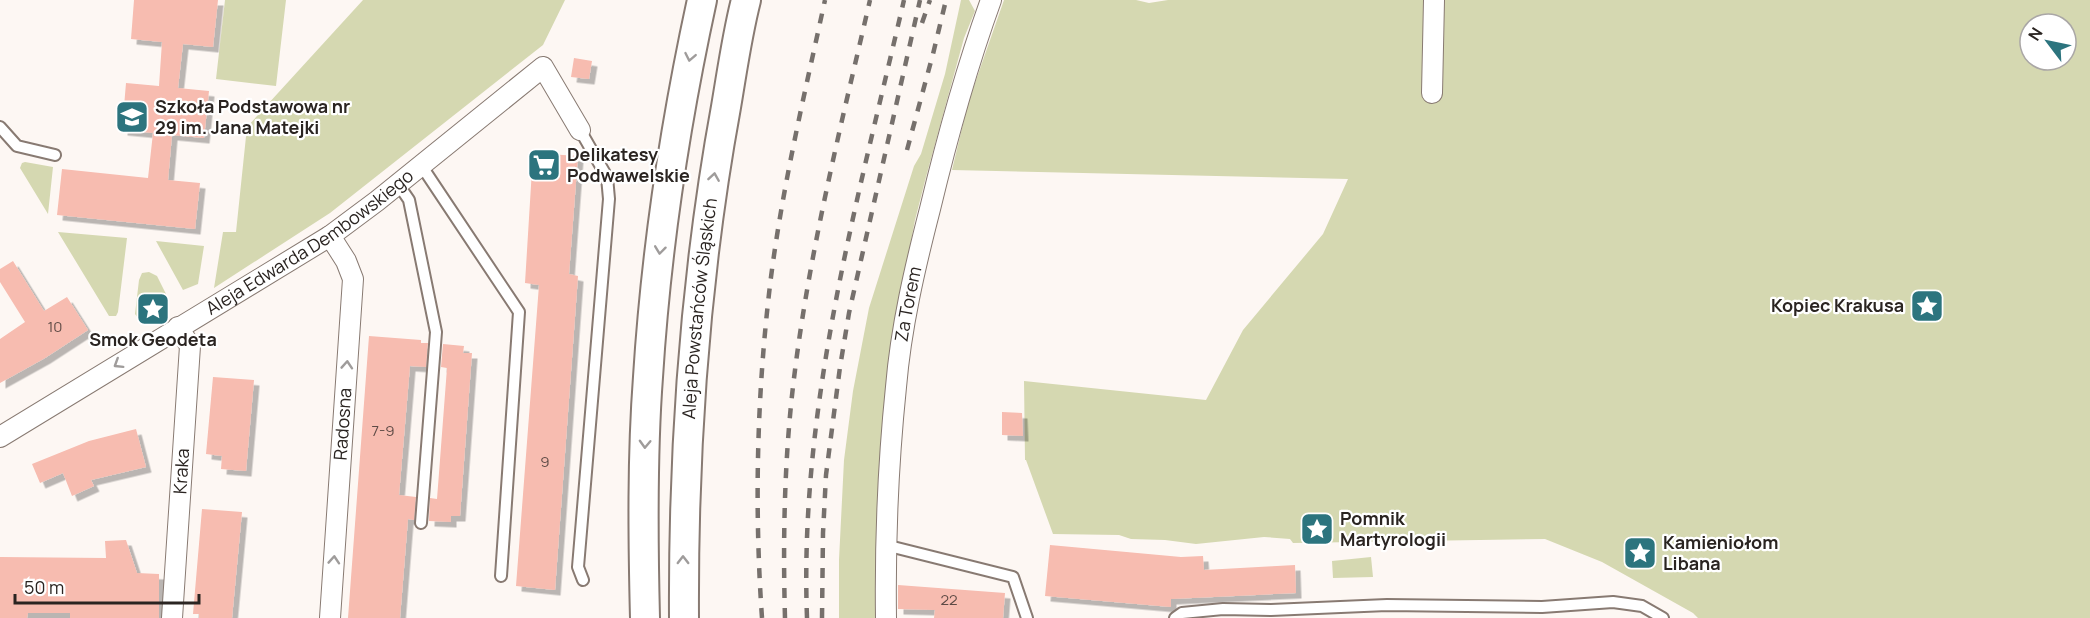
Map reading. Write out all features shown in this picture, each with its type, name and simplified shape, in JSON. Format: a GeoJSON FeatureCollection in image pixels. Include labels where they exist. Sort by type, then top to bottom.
{"type":"FeatureCollection","features":[{"type":"Feature","properties":{"kind":"main road"},"geometry":{"type":"LineString","coordinates":[[645,618],[644,464],[652,316],[671,166],[702,0]]}},
{"type":"Feature","properties":{"kind":"main road","name":"Aleja Powstańców Śląskich"},"geometry":{"type":"LineString","coordinates":[[684,618],[686,472],[696,314],[717,154],[746,0]]}},
{"type":"Feature","properties":{"kind":"street","name":"Za Torem"},"geometry":{"type":"LineString","coordinates":[[886,618],[885,545],[896,386],[912,281],[968,63],[991,0]]}},
{"type":"Feature","properties":{"kind":"street"},"geometry":{"type":"LineString","coordinates":[[1432,93],[1434,0]]}},
{"type":"Feature","properties":{"kind":"street","name":"Aleja Edwarda Dembowskiego"},"geometry":{"type":"LineString","coordinates":[[0,437],[330,236],[543,67],[580,130]]}},
{"type":"Feature","properties":{"kind":"street","name":"Radosna"},"geometry":{"type":"LineString","coordinates":[[330,236],[346,261],[353,279],[330,618]]}},
{"type":"Feature","properties":{"kind":"street","name":"Kraka"},"geometry":{"type":"LineString","coordinates":[[172,618],[190,346],[178,327]]}},
{"type":"Feature","properties":{"kind":"lane"},"geometry":{"type":"LineString","coordinates":[[0,127],[17,146],[55,155]]}},
{"type":"Feature","properties":{"kind":"lane"},"geometry":{"type":"LineString","coordinates":[[580,130],[607,177],[609,199],[578,567],[583,580]]}},
{"type":"Feature","properties":{"kind":"lane"},"geometry":{"type":"LineString","coordinates":[[421,165],[519,312],[501,576]]}},
{"type":"Feature","properties":{"kind":"lane"},"geometry":{"type":"LineString","coordinates":[[398,184],[409,200],[436,332],[421,523]]}},
{"type":"Feature","properties":{"kind":"lane"},"geometry":{"type":"LineString","coordinates":[[885,545],[1013,577],[1027,618]]}},
{"type":"Feature","properties":{"kind":"lane"},"geometry":{"type":"LineString","coordinates":[[1175,618],[1182,613],[1224,609],[1271,610],[1387,605],[1542,607],[1613,602],[1642,606],[1663,618]]}},
{"type":"Feature","properties":{"kind":"green space"},"geometry":{"type":"Polygon","coordinates":[[[225,0],[286,0],[276,86],[216,79],[225,0]]]}},
{"type":"Feature","properties":{"kind":"green space"},"geometry":{"type":"Polygon","coordinates":[[[363,0],[565,0],[543,45],[330,213],[214,288],[223,232],[236,232],[247,127],[363,0]]]}},
{"type":"Feature","properties":{"kind":"green space"},"geometry":{"type":"Polygon","coordinates":[[[961,0],[969,0],[975,11],[964,38],[915,220],[893,338],[883,417],[877,585],[879,618],[839,618],[839,560],[844,460],[853,391],[869,308],[914,166],[921,154],[945,74],[961,0]]]}},
{"type":"Feature","properties":{"kind":"green space"},"geometry":{"type":"Polygon","coordinates":[[[1004,0],[1136,0],[1149,3],[1168,0],[2090,0],[2090,618],[1698,618],[1602,562],[1545,539],[1293,543],[1290,539],[1264,537],[1196,544],[1131,539],[1119,535],[1053,534],[1025,460],[1024,381],[1206,400],[1243,330],[1323,234],[1348,179],[952,170],[968,103],[1004,0]]]}},
{"type":"Feature","properties":{"kind":"green space"},"geometry":{"type":"Polygon","coordinates":[[[25,162],[53,167],[48,214],[20,168],[25,162]]]}},
{"type":"Feature","properties":{"kind":"green space"},"geometry":{"type":"Polygon","coordinates":[[[58,232],[127,238],[116,316],[109,316],[58,232]]]}},
{"type":"Feature","properties":{"kind":"green space"},"geometry":{"type":"Polygon","coordinates":[[[156,241],[204,246],[198,284],[183,290],[156,241]]]}},
{"type":"Feature","properties":{"kind":"green space"},"geometry":{"type":"Polygon","coordinates":[[[149,272],[157,276],[169,300],[146,316],[138,318],[135,314],[139,280],[142,273],[149,272]]]}},
{"type":"Feature","properties":{"kind":"green space"},"geometry":{"type":"Polygon","coordinates":[[[1371,557],[1373,577],[1333,578],[1332,561],[1371,557]]]}},
{"type":"Feature","properties":{"kind":"building"},"geometry":{"type":"Polygon","coordinates":[[[134,0],[218,0],[213,47],[183,44],[178,88],[209,91],[204,138],[172,135],[168,180],[200,183],[195,229],[57,215],[62,169],[148,178],[153,133],[122,130],[126,83],[159,86],[162,42],[131,39],[134,0]]]}},
{"type":"Feature","properties":{"kind":"building"},"geometry":{"type":"Polygon","coordinates":[[[574,58],[592,61],[589,79],[571,77],[574,58]]]}},
{"type":"Feature","properties":{"kind":"building"},"geometry":{"type":"Polygon","coordinates":[[[533,153],[578,156],[569,274],[578,276],[555,590],[516,586],[539,285],[525,283],[533,153]]]}},
{"type":"Feature","properties":{"kind":"building"},"geometry":{"type":"Polygon","coordinates":[[[13,261],[44,311],[67,297],[88,330],[45,358],[0,383],[0,339],[25,322],[0,282],[0,269],[13,261]]]}},
{"type":"Feature","properties":{"kind":"building"},"geometry":{"type":"Polygon","coordinates":[[[369,336],[421,340],[421,343],[428,343],[426,367],[410,366],[399,495],[416,497],[414,520],[408,519],[400,618],[348,618],[369,336]]]}},
{"type":"Feature","properties":{"kind":"building"},"geometry":{"type":"Polygon","coordinates":[[[443,344],[464,346],[463,353],[472,353],[460,516],[451,516],[451,522],[429,521],[430,498],[437,499],[447,368],[441,367],[443,344]]]}},
{"type":"Feature","properties":{"kind":"building"},"geometry":{"type":"Polygon","coordinates":[[[213,377],[254,380],[246,471],[221,469],[222,456],[206,454],[213,377]]]}},
{"type":"Feature","properties":{"kind":"building"},"geometry":{"type":"Polygon","coordinates":[[[1002,412],[1022,413],[1023,436],[1002,435],[1002,412]]]}},
{"type":"Feature","properties":{"kind":"building"},"geometry":{"type":"Polygon","coordinates":[[[136,429],[146,467],[91,480],[94,486],[72,496],[63,473],[40,483],[32,464],[89,441],[136,429]]]}},
{"type":"Feature","properties":{"kind":"building"},"geometry":{"type":"Polygon","coordinates":[[[202,509],[242,512],[232,618],[199,618],[199,614],[193,614],[202,509]]]}},
{"type":"Feature","properties":{"kind":"building"},"geometry":{"type":"Polygon","coordinates":[[[126,540],[137,573],[159,574],[159,618],[70,618],[70,613],[28,613],[27,618],[0,618],[0,557],[106,558],[105,541],[126,540]]]}},
{"type":"Feature","properties":{"kind":"building"},"geometry":{"type":"Polygon","coordinates":[[[1050,545],[1181,557],[1203,556],[1204,570],[1295,565],[1296,593],[1171,599],[1171,607],[1045,596],[1050,545]]]}},
{"type":"Feature","properties":{"kind":"building"},"geometry":{"type":"Polygon","coordinates":[[[898,585],[1005,593],[1003,618],[934,618],[935,610],[898,609],[898,585]]]}},
{"type":"Feature","properties":{"kind":"railway"},"geometry":{"type":"LineString","coordinates":[[762,618],[758,533],[758,447],[766,319],[782,207],[825,0]]}},
{"type":"Feature","properties":{"kind":"railway"},"geometry":{"type":"LineString","coordinates":[[785,618],[785,485],[797,354],[824,201],[870,0]]}},
{"type":"Feature","properties":{"kind":"railway"},"geometry":{"type":"LineString","coordinates":[[807,618],[807,539],[812,461],[822,383],[851,229],[904,0]]}},
{"type":"Feature","properties":{"kind":"railway"},"geometry":{"type":"LineString","coordinates":[[822,618],[826,475],[840,367],[849,313],[920,0]]}},
{"type":"Feature","properties":{"kind":"railway"},"geometry":{"type":"LineString","coordinates":[[922,23],[930,0]]}},
{"type":"Feature","properties":{"kind":"railway"},"geometry":{"type":"LineString","coordinates":[[907,150],[946,0]]}},
{"type":"Feature","properties":{"kind":"place","name":"Szkoła Podstawowa nr 29 im. Jana Matejki"},"geometry":{"type":"Point","coordinates":[132,117]}},
{"type":"Feature","properties":{"kind":"place","name":"Delikatesy Podwawelskie"},"geometry":{"type":"Point","coordinates":[544,165]}},
{"type":"Feature","properties":{"kind":"place","name":"Kopiec Krakusa"},"geometry":{"type":"Point","coordinates":[1927,306]}},
{"type":"Feature","properties":{"kind":"place","name":"Smok Geodeta"},"geometry":{"type":"Point","coordinates":[153,309]}},
{"type":"Feature","properties":{"kind":"place","name":"Pomnik Martyrologii"},"geometry":{"type":"Point","coordinates":[1317,529]}},
{"type":"Feature","properties":{"kind":"place","name":"Kamieniołom Libana"},"geometry":{"type":"Point","coordinates":[1640,553]}}]}
